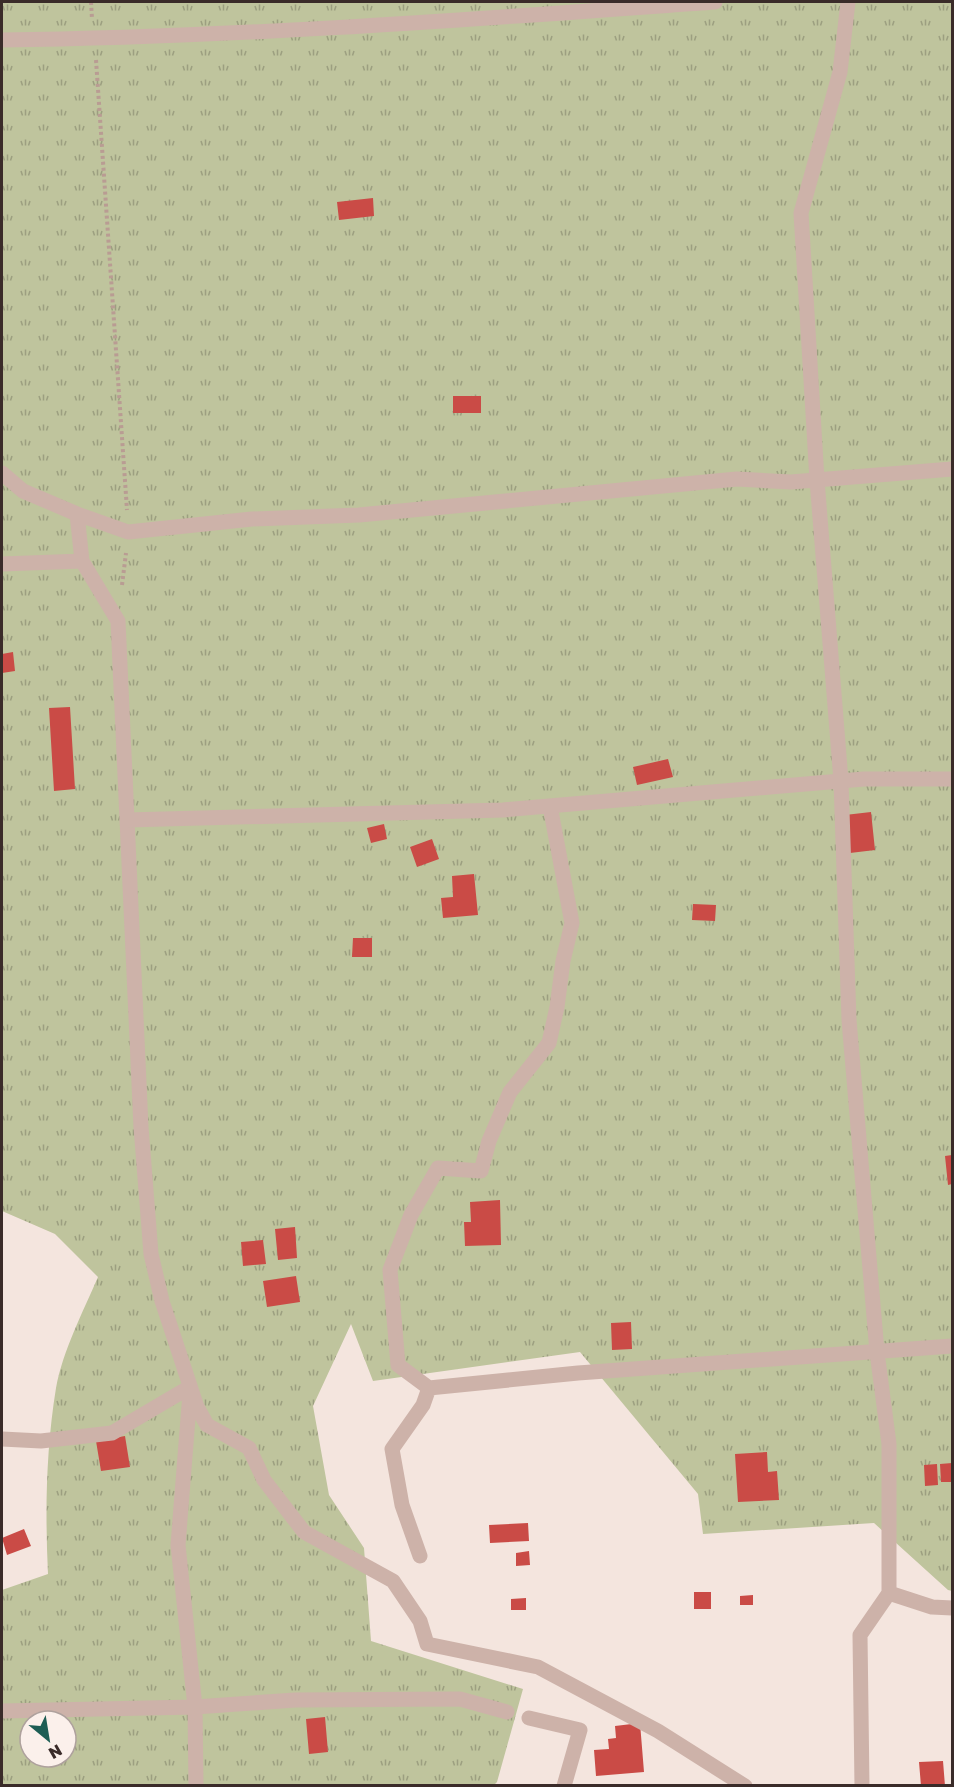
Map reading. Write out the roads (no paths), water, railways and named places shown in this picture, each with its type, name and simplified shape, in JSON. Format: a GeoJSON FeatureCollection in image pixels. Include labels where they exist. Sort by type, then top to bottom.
{"type":"FeatureCollection","features":[{"type":"Feature","properties":{"kind":"street"},"geometry":{"type":"LineString","coordinates":[[2,40],[94,39],[421,24],[715,2]]}},
{"type":"Feature","properties":{"kind":"street"},"geometry":{"type":"LineString","coordinates":[[848,2],[840,72],[801,213],[817,480],[841,782],[849,1020],[877,1352],[889,1444],[889,1593],[860,1635],[862,1785]]}},
{"type":"Feature","properties":{"kind":"street"},"geometry":{"type":"LineString","coordinates":[[2,473],[23,491],[77,514],[129,532],[252,519],[359,515],[737,479],[791,482],[952,468]]}},
{"type":"Feature","properties":{"kind":"street"},"geometry":{"type":"LineString","coordinates":[[77,514],[82,561],[118,621],[141,1127],[151,1254],[162,1301],[190,1387],[207,1425],[249,1448],[264,1480],[304,1532],[393,1581],[420,1621],[428,1644],[538,1667],[658,1731],[745,1785]]}},
{"type":"Feature","properties":{"kind":"street"},"geometry":{"type":"LineString","coordinates":[[2,564],[82,561]]}},
{"type":"Feature","properties":{"kind":"street"},"geometry":{"type":"LineString","coordinates":[[127,820],[503,810],[841,782],[952,779]]}},
{"type":"Feature","properties":{"kind":"street"},"geometry":{"type":"LineString","coordinates":[[550,806],[572,923],[549,1043],[510,1092],[489,1141],[481,1171],[438,1168],[411,1215],[390,1270],[398,1365],[429,1388],[579,1373],[952,1346]]}},
{"type":"Feature","properties":{"kind":"street"},"geometry":{"type":"LineString","coordinates":[[2,1439],[41,1441],[112,1433],[190,1387]]}},
{"type":"Feature","properties":{"kind":"street"},"geometry":{"type":"LineString","coordinates":[[190,1387],[178,1545],[195,1707],[196,1785]]}},
{"type":"Feature","properties":{"kind":"street"},"geometry":{"type":"LineString","coordinates":[[420,1556],[402,1505],[392,1449],[423,1405],[429,1388]]}},
{"type":"Feature","properties":{"kind":"street"},"geometry":{"type":"LineString","coordinates":[[889,1593],[932,1607],[952,1608]]}},
{"type":"Feature","properties":{"kind":"street"},"geometry":{"type":"LineString","coordinates":[[2,1711],[195,1707],[296,1700],[460,1699],[507,1712]]}},
{"type":"Feature","properties":{"kind":"street"},"geometry":{"type":"LineString","coordinates":[[529,1718],[580,1730],[564,1785]]}}]}
